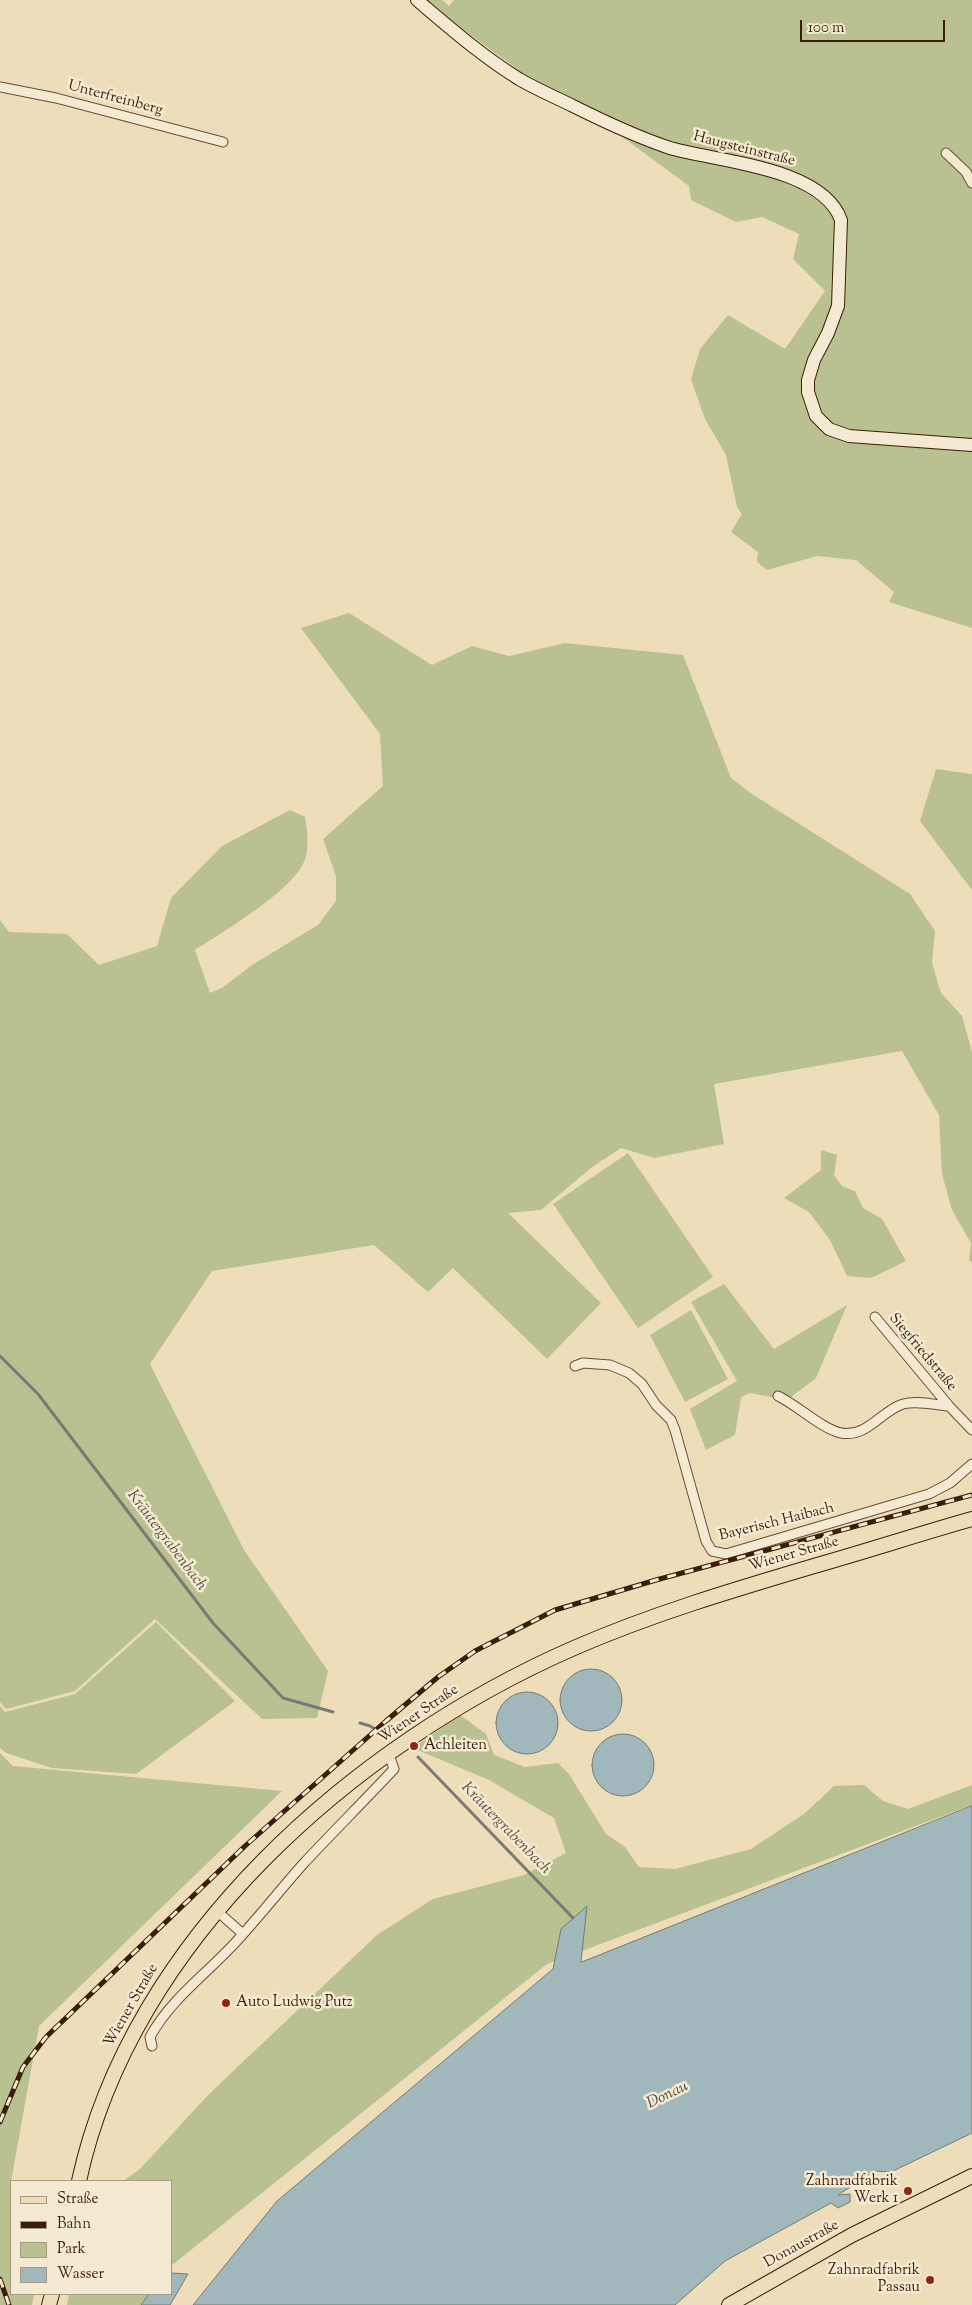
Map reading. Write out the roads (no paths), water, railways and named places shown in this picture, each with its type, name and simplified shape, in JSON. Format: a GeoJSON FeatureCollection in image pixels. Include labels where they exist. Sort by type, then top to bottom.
{"type":"FeatureCollection","features":[{"type":"Feature","properties":{"kind":"main road","name":"Haugsteinstraße"},"geometry":{"type":"LineString","coordinates":[[417,0],[466,42],[520,79],[574,107],[668,147],[788,176],[824,195],[838,211],[841,220],[840,295],[835,318],[814,360],[808,380],[808,392],[816,416],[830,429],[849,436],[972,445]]}},
{"type":"Feature","properties":{"kind":"main road","name":"Wiener Straße"},"geometry":{"type":"LineString","coordinates":[[80,2180],[108,2087],[140,2021],[158,1990],[186,1950],[217,1911],[259,1866],[306,1821],[389,1755],[476,1697],[537,1665],[616,1630],[727,1592],[972,1519]]}},
{"type":"Feature","properties":{"kind":"main road","name":"Donaustraße"},"geometry":{"type":"LineString","coordinates":[[729,2305],[852,2235],[972,2176]]}},
{"type":"Feature","properties":{"kind":"street","name":"Unterfreinberg"},"geometry":{"type":"LineString","coordinates":[[0,87],[56,98],[223,142]]}},
{"type":"Feature","properties":{"kind":"street"},"geometry":{"type":"LineString","coordinates":[[946,154],[966,172],[972,183]]}},
{"type":"Feature","properties":{"kind":"street","name":"Siegfriedstraße"},"geometry":{"type":"LineString","coordinates":[[875,1317],[949,1406],[972,1430]]}},
{"type":"Feature","properties":{"kind":"street","name":"Bayerisch Haibach"},"geometry":{"type":"LineString","coordinates":[[575,1366],[583,1363],[610,1365],[629,1373],[642,1384],[656,1405],[671,1420],[692,1487],[706,1541],[712,1551],[717,1553],[726,1554],[929,1494],[950,1483],[972,1464]]}},
{"type":"Feature","properties":{"kind":"street"},"geometry":{"type":"LineString","coordinates":[[778,1396],[795,1404],[827,1427],[841,1432],[852,1433],[864,1430],[902,1404],[921,1403],[949,1406]]}},
{"type":"Feature","properties":{"kind":"street"},"geometry":{"type":"LineString","coordinates":[[152,2046],[150,2037],[160,2019],[174,2002],[198,1982],[243,1934],[303,1864],[394,1769],[389,1755]]}},
{"type":"Feature","properties":{"kind":"street"},"geometry":{"type":"LineString","coordinates":[[217,1911],[243,1934]]}},
{"type":"Feature","properties":{"kind":"street"},"geometry":{"type":"LineString","coordinates":[[158,1990],[174,2002]]}},
{"type":"Feature","properties":{"kind":"water"},"geometry":{"type":"Polygon","coordinates":[[[591,1669],[608,1674],[613,1678],[617,1683],[622,1700],[617,1717],[613,1722],[608,1726],[591,1731],[574,1726],[569,1722],[565,1717],[560,1700],[565,1683],[569,1678],[574,1674],[591,1669]]]}},
{"type":"Feature","properties":{"kind":"water"},"geometry":{"type":"Polygon","coordinates":[[[527,1692],[544,1697],[549,1701],[553,1706],[558,1723],[553,1740],[549,1745],[544,1749],[527,1754],[510,1749],[505,1745],[501,1740],[496,1723],[501,1706],[505,1701],[510,1697],[527,1692]]]}},
{"type":"Feature","properties":{"kind":"water"},"geometry":{"type":"Polygon","coordinates":[[[623,1734],[640,1739],[645,1743],[649,1748],[654,1765],[649,1782],[645,1787],[640,1791],[623,1796],[606,1791],[601,1787],[597,1782],[592,1765],[597,1748],[601,1743],[606,1739],[623,1734]]]}},
{"type":"Feature","properties":{"kind":"water","name":"Donau"},"geometry":{"type":"Polygon","coordinates":[[[972,1806],[972,2133],[891,2172],[875,2171],[838,2195],[850,2194],[850,2202],[838,2208],[831,2203],[725,2261],[675,2305],[193,2305],[277,2201],[553,1969],[561,1929],[587,1906],[581,1962],[972,1806]]]}},
{"type":"Feature","properties":{"kind":"water"},"geometry":{"type":"Polygon","coordinates":[[[172,2273],[188,2274],[170,2305],[141,2305],[148,2295],[172,2295],[172,2273]]]}},
{"type":"Feature","properties":{"kind":"waterway","name":"Kräutergrabenbach"},"geometry":{"type":"LineString","coordinates":[[0,1356],[38,1394],[213,1623],[283,1698],[333,1712]]}},
{"type":"Feature","properties":{"kind":"waterway","name":"Kräutergrabenbach"},"geometry":{"type":"LineString","coordinates":[[360,1723],[370,1726],[390,1737]]}},
{"type":"Feature","properties":{"kind":"waterway","name":"Kräutergrabenbach"},"geometry":{"type":"LineString","coordinates":[[418,1757],[573,1918]]}},
{"type":"Feature","properties":{"kind":"railway"},"geometry":{"type":"LineString","coordinates":[[0,2122],[23,2067],[46,2037],[245,1846],[386,1721],[438,1677],[475,1651],[555,1610],[656,1580],[972,1495]]}},
{"type":"Feature","properties":{"kind":"railway"},"geometry":{"type":"LineString","coordinates":[[0,2279],[9,2305]]}},
{"type":"Feature","properties":{"kind":"place","name":"Achleiten"},"geometry":{"type":"Point","coordinates":[414,1746]}},
{"type":"Feature","properties":{"kind":"place","name":"Auto Ludwig Putz"},"geometry":{"type":"Point","coordinates":[226,2003]}},
{"type":"Feature","properties":{"kind":"place","name":"Zahnradfabrik Werk 1"},"geometry":{"type":"Point","coordinates":[908,2191]}},
{"type":"Feature","properties":{"kind":"place","name":"Zahnradfabrik Passau"},"geometry":{"type":"Point","coordinates":[930,2280]}}]}
